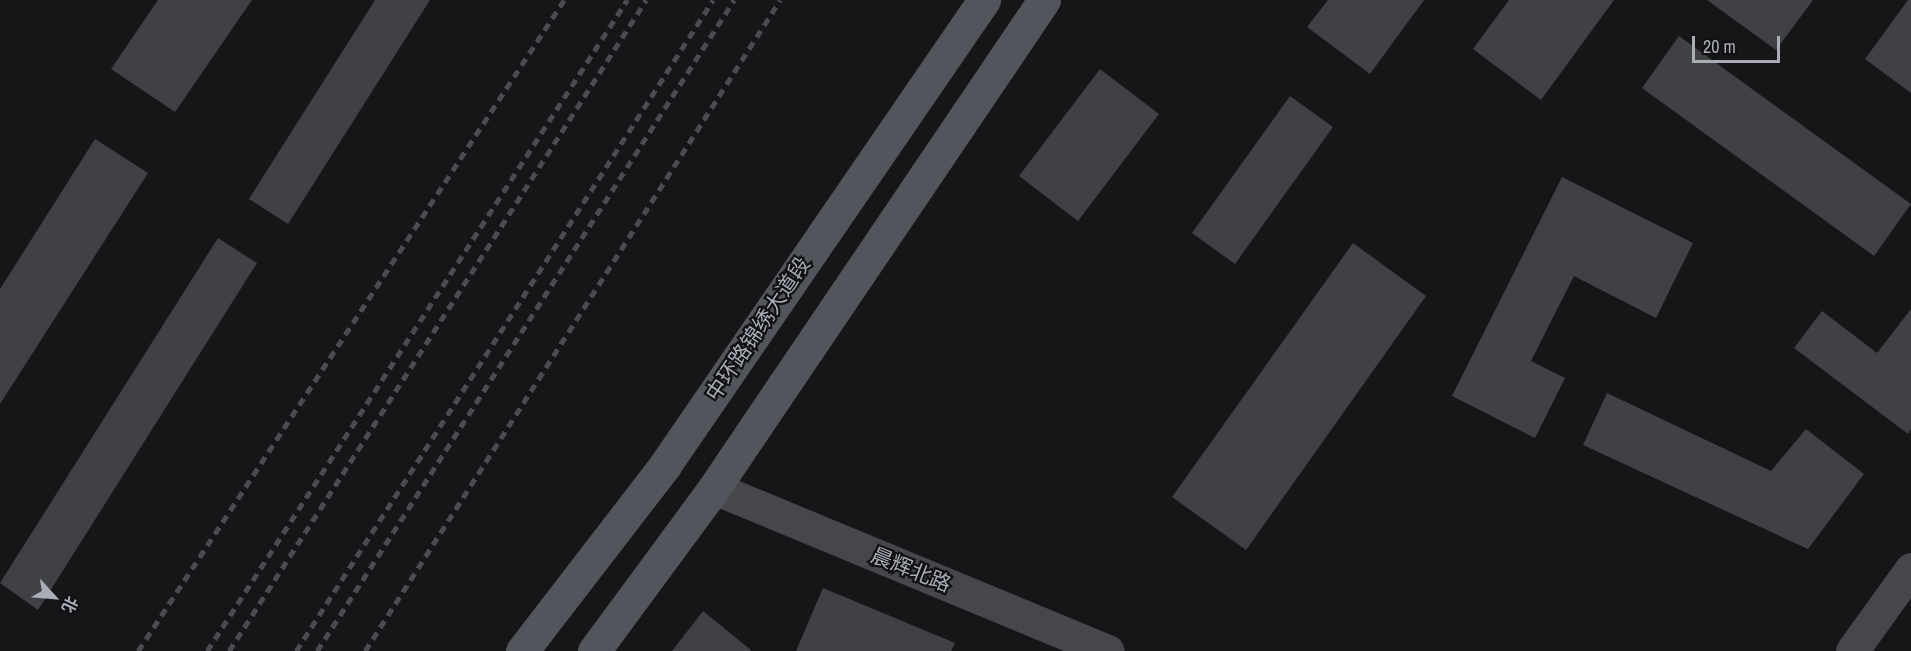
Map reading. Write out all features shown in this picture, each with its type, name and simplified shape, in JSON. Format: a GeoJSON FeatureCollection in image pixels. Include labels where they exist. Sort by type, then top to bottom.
{"type":"FeatureCollection","features":[{"type":"Feature","properties":{"kind":"main road","name":"中环路锦绣大道段"},"geometry":{"type":"LineString","coordinates":[[522,651],[665,465],[984,0]]}},
{"type":"Feature","properties":{"kind":"main road"},"geometry":{"type":"LineString","coordinates":[[594,651],[714,488],[1044,0]]}},
{"type":"Feature","properties":{"kind":"street","name":"晨辉北路"},"geometry":{"type":"LineString","coordinates":[[714,488],[1108,651]]}},
{"type":"Feature","properties":{"kind":"street"},"geometry":{"type":"LineString","coordinates":[[1852,651],[1911,569]]}},
{"type":"Feature","properties":{"kind":"building"},"geometry":{"type":"Polygon","coordinates":[[[158,0],[252,0],[175,112],[111,69],[158,0]]]}},
{"type":"Feature","properties":{"kind":"building"},"geometry":{"type":"Polygon","coordinates":[[[375,0],[430,0],[288,224],[249,199],[375,0]]]}},
{"type":"Feature","properties":{"kind":"building"},"geometry":{"type":"Polygon","coordinates":[[[1328,0],[1424,0],[1370,74],[1307,27],[1328,0]]]}},
{"type":"Feature","properties":{"kind":"building"},"geometry":{"type":"Polygon","coordinates":[[[1509,0],[1614,0],[1541,100],[1473,49],[1509,0]]]}},
{"type":"Feature","properties":{"kind":"building"},"geometry":{"type":"Polygon","coordinates":[[[1707,0],[1813,0],[1776,50],[1707,0]]]}},
{"type":"Feature","properties":{"kind":"building"},"geometry":{"type":"Polygon","coordinates":[[[1908,0],[1911,0],[1911,93],[1865,59],[1908,0]]]}},
{"type":"Feature","properties":{"kind":"building"},"geometry":{"type":"Polygon","coordinates":[[[1679,36],[1911,204],[1874,256],[1642,88],[1679,36]]]}},
{"type":"Feature","properties":{"kind":"building"},"geometry":{"type":"Polygon","coordinates":[[[1100,69],[1159,114],[1078,221],[1019,176],[1100,69]]]}},
{"type":"Feature","properties":{"kind":"building"},"geometry":{"type":"Polygon","coordinates":[[[1290,96],[1333,127],[1235,264],[1192,233],[1290,96]]]}},
{"type":"Feature","properties":{"kind":"building"},"geometry":{"type":"Polygon","coordinates":[[[95,139],[148,173],[0,404],[0,289],[95,139]]]}},
{"type":"Feature","properties":{"kind":"building"},"geometry":{"type":"Polygon","coordinates":[[[1562,177],[1693,243],[1656,318],[1574,276],[1531,361],[1565,378],[1535,438],[1452,396],[1562,177]]]}},
{"type":"Feature","properties":{"kind":"building"},"geometry":{"type":"Polygon","coordinates":[[[218,238],[257,263],[38,610],[0,583],[218,238]]]}},
{"type":"Feature","properties":{"kind":"building"},"geometry":{"type":"Polygon","coordinates":[[[1353,243],[1426,296],[1246,550],[1172,497],[1353,243]]]}},
{"type":"Feature","properties":{"kind":"building"},"geometry":{"type":"Polygon","coordinates":[[[1911,309],[1911,429],[1908,434],[1794,348],[1822,311],[1877,353],[1911,309]]]}},
{"type":"Feature","properties":{"kind":"building"},"geometry":{"type":"Polygon","coordinates":[[[1607,393],[1771,471],[1806,429],[1864,474],[1808,549],[1583,445],[1607,393]]]}},
{"type":"Feature","properties":{"kind":"building"},"geometry":{"type":"Polygon","coordinates":[[[823,588],[955,643],[951,651],[796,651],[823,588]]]}},
{"type":"Feature","properties":{"kind":"building"},"geometry":{"type":"Polygon","coordinates":[[[703,611],[751,650],[672,651],[703,611]]]}},
{"type":"Feature","properties":{"kind":"railway"},"geometry":{"type":"LineString","coordinates":[[138,651],[564,0]]}},
{"type":"Feature","properties":{"kind":"railway"},"geometry":{"type":"LineString","coordinates":[[207,651],[627,0]]}},
{"type":"Feature","properties":{"kind":"railway"},"geometry":{"type":"LineString","coordinates":[[229,651],[646,0]]}},
{"type":"Feature","properties":{"kind":"railway"},"geometry":{"type":"LineString","coordinates":[[296,651],[713,0]]}},
{"type":"Feature","properties":{"kind":"railway"},"geometry":{"type":"LineString","coordinates":[[317,651],[734,0]]}},
{"type":"Feature","properties":{"kind":"railway"},"geometry":{"type":"LineString","coordinates":[[365,651],[780,0]]}}]}
